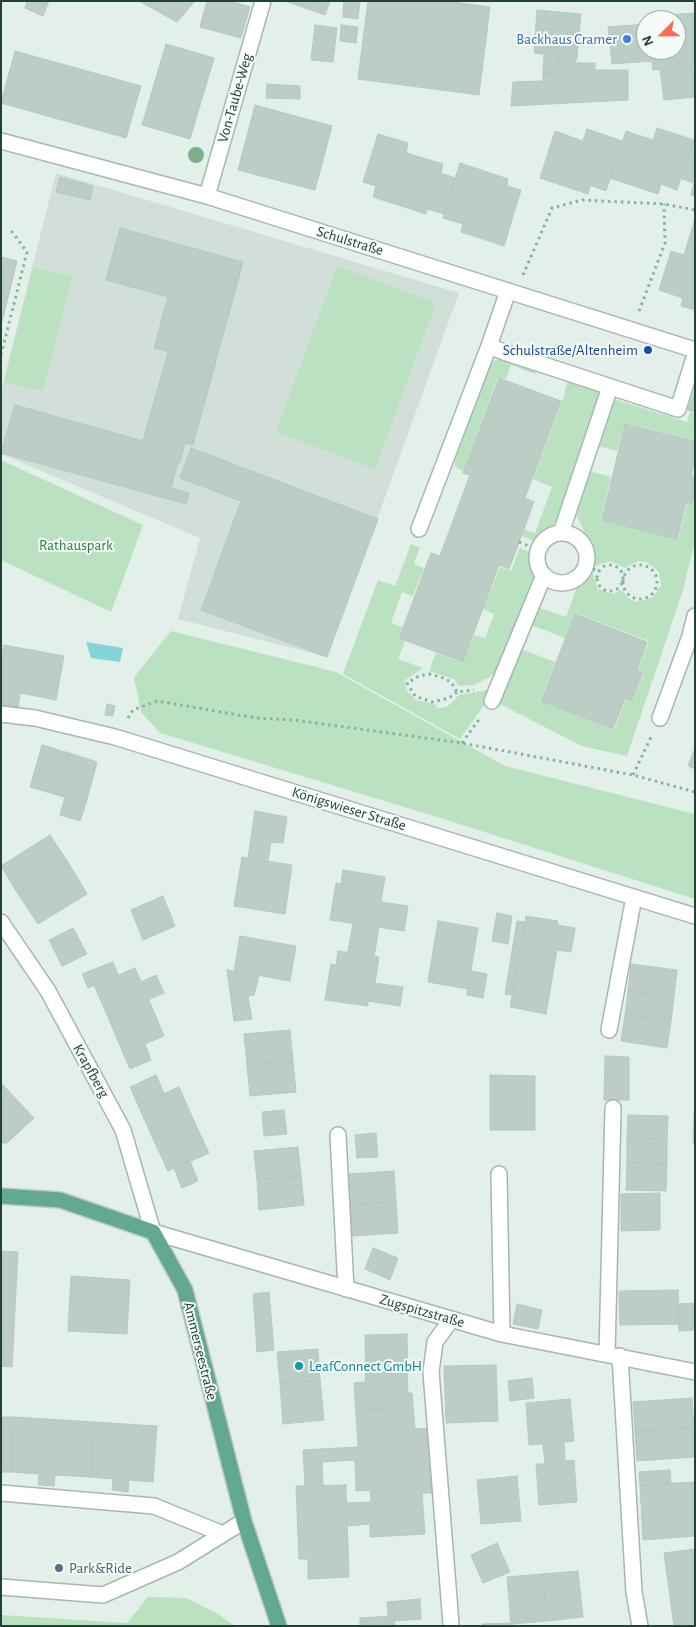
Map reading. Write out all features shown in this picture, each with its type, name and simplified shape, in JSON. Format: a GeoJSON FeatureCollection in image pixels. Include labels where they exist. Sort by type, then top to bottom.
{"type":"FeatureCollection","features":[{"type":"Feature","properties":{"kind":"main road"},"geometry":{"type":"LineString","coordinates":[[1,1196],[60,1200],[153,1232]]}},
{"type":"Feature","properties":{"kind":"main road","name":"Ammerseestraße"},"geometry":{"type":"LineString","coordinates":[[153,1232],[184,1290],[244,1521],[279,1626]]}},
{"type":"Feature","properties":{"kind":"street","name":"Von-Taube-Weg"},"geometry":{"type":"LineString","coordinates":[[207,196],[263,1]]}},
{"type":"Feature","properties":{"kind":"street","name":"Schulstraße"},"geometry":{"type":"LineString","coordinates":[[1,141],[207,196],[695,350]]}},
{"type":"Feature","properties":{"kind":"street"},"geometry":{"type":"LineString","coordinates":[[419,529],[489,346],[512,292]]}},
{"type":"Feature","properties":{"kind":"street"},"geometry":{"type":"LineString","coordinates":[[489,346],[678,409],[695,355]]}},
{"type":"Feature","properties":{"kind":"street"},"geometry":{"type":"LineString","coordinates":[[561,533],[610,387]]}},
{"type":"Feature","properties":{"kind":"street"},"geometry":{"type":"LineString","coordinates":[[561,533],[577,537],[584,545],[593,569],[572,581],[561,584],[551,581],[544,575],[536,559],[538,550],[549,536],[561,533]]}},
{"type":"Feature","properties":{"kind":"street"},"geometry":{"type":"LineString","coordinates":[[492,701],[544,575]]}},
{"type":"Feature","properties":{"kind":"street"},"geometry":{"type":"LineString","coordinates":[[660,718],[692,637],[695,616]]}},
{"type":"Feature","properties":{"kind":"street","name":"Königswieser Straße"},"geometry":{"type":"LineString","coordinates":[[1,714],[35,718],[115,737],[695,916]]}},
{"type":"Feature","properties":{"kind":"street"},"geometry":{"type":"LineString","coordinates":[[610,1030],[634,897]]}},
{"type":"Feature","properties":{"kind":"street","name":"Krapfberg"},"geometry":{"type":"LineString","coordinates":[[1,922],[48,991],[123,1130],[153,1232]]}},
{"type":"Feature","properties":{"kind":"street"},"geometry":{"type":"LineString","coordinates":[[613,1108],[614,1355],[634,1592],[640,1626]]}},
{"type":"Feature","properties":{"kind":"street"},"geometry":{"type":"LineString","coordinates":[[338,1135],[346,1289]]}},
{"type":"Feature","properties":{"kind":"street"},"geometry":{"type":"LineString","coordinates":[[499,1174],[502,1334]]}},
{"type":"Feature","properties":{"kind":"street","name":"Zugspitzstraße"},"geometry":{"type":"LineString","coordinates":[[153,1232],[502,1334],[695,1372]]}},
{"type":"Feature","properties":{"kind":"street"},"geometry":{"type":"LineString","coordinates":[[451,1320],[435,1342],[431,1372],[451,1624]]}},
{"type":"Feature","properties":{"kind":"street"},"geometry":{"type":"LineString","coordinates":[[1,1493],[154,1506],[223,1534]]}},
{"type":"Feature","properties":{"kind":"street"},"geometry":{"type":"LineString","coordinates":[[1,1587],[103,1595],[178,1562],[244,1521]]}},
{"type":"Feature","properties":{"kind":"path"},"geometry":{"type":"LineString","coordinates":[[512,292],[552,208],[582,200],[664,204],[695,210]]}},
{"type":"Feature","properties":{"kind":"path"},"geometry":{"type":"LineString","coordinates":[[632,330],[665,243],[664,204]]}},
{"type":"Feature","properties":{"kind":"path"},"geometry":{"type":"LineString","coordinates":[[1,355],[27,252],[10,229]]}},
{"type":"Feature","properties":{"kind":"path"},"geometry":{"type":"LineString","coordinates":[[519,542],[538,550]]}},
{"type":"Feature","properties":{"kind":"path"},"geometry":{"type":"LineString","coordinates":[[622,582],[619,569],[614,565],[593,569],[598,580],[606,590],[613,590],[622,582],[629,568],[644,565],[651,568],[657,582],[650,595],[643,599],[629,595],[624,589],[622,582]]}},
{"type":"Feature","properties":{"kind":"path"},"geometry":{"type":"LineString","coordinates":[[457,692],[451,682],[441,677],[419,676],[408,683],[409,690],[415,696],[432,702],[450,698],[457,692],[475,689],[492,683],[505,673]]}},
{"type":"Feature","properties":{"kind":"path"},"geometry":{"type":"LineString","coordinates":[[115,737],[133,710],[157,701],[256,718],[294,720],[462,743],[633,775],[695,792]]}},
{"type":"Feature","properties":{"kind":"path"},"geometry":{"type":"LineString","coordinates":[[462,743],[492,701]]}},
{"type":"Feature","properties":{"kind":"path"},"geometry":{"type":"LineString","coordinates":[[633,775],[660,718]]}},
{"type":"Feature","properties":{"kind":"shaded area"},"geometry":{"type":"Polygon","coordinates":[[[56,173],[459,293],[327,657],[178,619],[200,538],[1,454],[1,391],[56,173]]]}},
{"type":"Feature","properties":{"kind":"green space"},"geometry":{"type":"Polygon","coordinates":[[[337,266],[436,303],[375,469],[276,432],[337,266]]]}},
{"type":"Feature","properties":{"kind":"green space"},"geometry":{"type":"Polygon","coordinates":[[[33,267],[72,277],[43,391],[4,382],[33,267]]]}},
{"type":"Feature","properties":{"kind":"green space"},"geometry":{"type":"Polygon","coordinates":[[[500,356],[538,366],[535,374],[511,365],[506,379],[498,377],[463,472],[455,466],[455,460],[491,364],[500,356]]]}},
{"type":"Feature","properties":{"kind":"green space"},"geometry":{"type":"Polygon","coordinates":[[[569,377],[599,387],[602,394],[557,520],[536,542],[522,536],[524,529],[535,533],[552,487],[533,479],[565,393],[569,377]]]}},
{"type":"Feature","properties":{"kind":"green space"},"geometry":{"type":"Polygon","coordinates":[[[614,399],[687,422],[690,412],[695,413],[695,440],[625,423],[617,451],[598,446],[614,399]]]}},
{"type":"Feature","properties":{"kind":"green space","name":"Rathauspark"},"geometry":{"type":"Polygon","coordinates":[[[1,460],[143,525],[111,612],[1,560],[1,460]]]}},
{"type":"Feature","properties":{"kind":"green space"},"geometry":{"type":"Polygon","coordinates":[[[589,471],[611,477],[601,520],[678,539],[687,503],[693,504],[695,497],[695,541],[683,590],[627,756],[582,746],[498,703],[521,649],[555,662],[540,701],[614,730],[626,699],[633,701],[644,672],[638,669],[649,641],[575,613],[565,638],[531,625],[537,607],[566,617],[577,587],[592,572],[598,589],[613,594],[621,590],[628,598],[635,602],[652,598],[661,585],[659,572],[647,562],[638,561],[625,568],[611,561],[594,566],[595,556],[592,547],[577,516],[577,508],[589,471]]]}},
{"type":"Feature","properties":{"kind":"green space"},"geometry":{"type":"Polygon","coordinates":[[[411,544],[420,547],[414,564],[424,568],[413,596],[402,592],[391,623],[402,627],[398,638],[405,641],[398,659],[423,668],[404,681],[407,691],[416,700],[437,705],[436,708],[441,708],[448,706],[459,695],[495,689],[460,739],[343,674],[378,580],[395,586],[411,544]]]}},
{"type":"Feature","properties":{"kind":"green space"},"geometry":{"type":"Polygon","coordinates":[[[520,548],[531,553],[537,575],[501,666],[488,678],[473,685],[459,686],[454,679],[429,671],[436,653],[463,663],[474,635],[485,638],[494,614],[483,609],[500,567],[511,571],[520,548]]]}},
{"type":"Feature","properties":{"kind":"green space"},"geometry":{"type":"Polygon","coordinates":[[[171,631],[336,672],[505,766],[695,814],[695,899],[431,815],[160,733],[141,712],[134,677],[171,631]]]}},
{"type":"Feature","properties":{"kind":"green space"},"geometry":{"type":"Polygon","coordinates":[[[148,1597],[186,1598],[218,1614],[235,1626],[1,1626],[1,1615],[127,1623],[148,1597]]]}},
{"type":"Feature","properties":{"kind":"water"},"geometry":{"type":"Polygon","coordinates":[[[86,642],[123,648],[120,662],[91,658],[86,642]]]}},
{"type":"Feature","properties":{"kind":"building"},"geometry":{"type":"Polygon","coordinates":[[[27,1],[49,1],[43,16],[25,8],[27,1]]]}},
{"type":"Feature","properties":{"kind":"building"},"geometry":{"type":"Polygon","coordinates":[[[139,1],[195,1],[177,22],[139,1]]]}},
{"type":"Feature","properties":{"kind":"building"},"geometry":{"type":"Polygon","coordinates":[[[207,1],[230,1],[250,7],[241,38],[200,27],[207,1]]]}},
{"type":"Feature","properties":{"kind":"building"},"geometry":{"type":"Polygon","coordinates":[[[285,1],[330,1],[325,15],[285,1]]]}},
{"type":"Feature","properties":{"kind":"building"},"geometry":{"type":"Polygon","coordinates":[[[344,1],[360,1],[358,19],[343,17],[344,1]]]}},
{"type":"Feature","properties":{"kind":"building"},"geometry":{"type":"Polygon","coordinates":[[[368,1],[446,1],[490,7],[479,95],[358,79],[368,1]]]}},
{"type":"Feature","properties":{"kind":"building"},"geometry":{"type":"Polygon","coordinates":[[[537,10],[581,14],[577,57],[559,55],[557,74],[543,72],[544,54],[534,53],[537,10]]]}},
{"type":"Feature","properties":{"kind":"building","name":"Backhaus Cramer"},"geometry":{"type":"Polygon","coordinates":[[[695,13],[695,66],[653,70],[652,61],[612,64],[608,27],[636,25],[636,60],[686,60],[686,14],[695,13]]]}},
{"type":"Feature","properties":{"kind":"building"},"geometry":{"type":"Polygon","coordinates":[[[315,25],[337,28],[333,62],[311,60],[315,25]]]}},
{"type":"Feature","properties":{"kind":"building"},"geometry":{"type":"Polygon","coordinates":[[[341,25],[358,27],[356,43],[340,41],[341,25]]]}},
{"type":"Feature","properties":{"kind":"building"},"geometry":{"type":"Polygon","coordinates":[[[166,44],[214,58],[190,139],[142,125],[166,44]]]}},
{"type":"Feature","properties":{"kind":"building"},"geometry":{"type":"Polygon","coordinates":[[[15,51],[141,86],[126,138],[1,103],[15,51]]]}},
{"type":"Feature","properties":{"kind":"building"},"geometry":{"type":"Polygon","coordinates":[[[559,55],[577,57],[575,63],[595,63],[595,70],[628,70],[628,100],[511,106],[513,82],[543,81],[543,72],[557,74],[559,55]]]}},
{"type":"Feature","properties":{"kind":"building"},"geometry":{"type":"Polygon","coordinates":[[[693,66],[695,97],[664,100],[660,69],[693,66]]]}},
{"type":"Feature","properties":{"kind":"building"},"geometry":{"type":"Polygon","coordinates":[[[267,84],[300,86],[300,99],[266,98],[267,84]]]}},
{"type":"Feature","properties":{"kind":"building"},"geometry":{"type":"Polygon","coordinates":[[[255,105],[332,126],[315,190],[238,170],[255,105]]]}},
{"type":"Feature","properties":{"kind":"building"},"geometry":{"type":"Polygon","coordinates":[[[657,128],[694,140],[677,190],[661,184],[658,194],[610,178],[626,131],[653,140],[657,128]]]}},
{"type":"Feature","properties":{"kind":"building"},"geometry":{"type":"Polygon","coordinates":[[[587,129],[622,141],[606,191],[590,185],[588,194],[540,178],[555,131],[583,141],[587,129]]]}},
{"type":"Feature","properties":{"kind":"building"},"geometry":{"type":"Polygon","coordinates":[[[378,134],[408,143],[406,153],[443,164],[441,173],[455,178],[444,214],[427,209],[426,214],[373,197],[376,186],[363,182],[378,134]]]}},
{"type":"Feature","properties":{"kind":"building"},"geometry":{"type":"Polygon","coordinates":[[[695,137],[695,196],[691,195],[694,183],[682,179],[695,137]]]}},
{"type":"Feature","properties":{"kind":"building"},"geometry":{"type":"Polygon","coordinates":[[[460,163],[508,179],[507,186],[521,190],[504,246],[461,232],[463,224],[443,218],[460,163]]]}},
{"type":"Feature","properties":{"kind":"building"},"geometry":{"type":"Polygon","coordinates":[[[60,177],[93,186],[90,200],[56,192],[60,177]]]}},
{"type":"Feature","properties":{"kind":"building"},"geometry":{"type":"Polygon","coordinates":[[[694,222],[695,310],[681,306],[683,298],[659,290],[671,251],[684,255],[694,222]]]}},
{"type":"Feature","properties":{"kind":"building"},"geometry":{"type":"Polygon","coordinates":[[[120,228],[243,262],[193,445],[185,443],[180,463],[140,452],[168,352],[154,348],[168,297],[106,280],[120,228]]]}},
{"type":"Feature","properties":{"kind":"building"},"geometry":{"type":"Polygon","coordinates":[[[1,257],[17,261],[1,326],[1,257]]]}},
{"type":"Feature","properties":{"kind":"building"},"geometry":{"type":"Polygon","coordinates":[[[499,378],[561,401],[525,498],[534,502],[509,569],[499,565],[463,662],[399,638],[431,553],[440,556],[470,475],[463,473],[499,378]]]}},
{"type":"Feature","properties":{"kind":"building"},"geometry":{"type":"Polygon","coordinates":[[[695,390],[695,412],[688,410],[695,390]]]}},
{"type":"Feature","properties":{"kind":"building"},"geometry":{"type":"Polygon","coordinates":[[[15,405],[143,441],[140,452],[178,463],[171,488],[189,493],[186,504],[1,453],[15,405]]]}},
{"type":"Feature","properties":{"kind":"building"},"geometry":{"type":"Polygon","coordinates":[[[625,424],[695,441],[695,461],[691,476],[695,476],[695,494],[692,504],[686,502],[677,539],[602,520],[625,424]]]}},
{"type":"Feature","properties":{"kind":"building"},"geometry":{"type":"Polygon","coordinates":[[[191,448],[378,519],[327,657],[201,610],[241,501],[180,478],[191,448]]]}},
{"type":"Feature","properties":{"kind":"building"},"geometry":{"type":"Polygon","coordinates":[[[575,614],[647,642],[637,670],[643,672],[632,701],[625,698],[613,729],[541,701],[575,614]]]}},
{"type":"Feature","properties":{"kind":"building"},"geometry":{"type":"Polygon","coordinates":[[[4,645],[64,656],[56,700],[20,693],[18,709],[1,706],[1,658],[4,645]]]}},
{"type":"Feature","properties":{"kind":"building"},"geometry":{"type":"Polygon","coordinates":[[[107,704],[115,706],[113,716],[105,715],[107,704]]]}},
{"type":"Feature","properties":{"kind":"building"},"geometry":{"type":"Polygon","coordinates":[[[42,745],[69,753],[57,795],[30,787],[42,745]]]}},
{"type":"Feature","properties":{"kind":"building"},"geometry":{"type":"Polygon","coordinates":[[[695,748],[695,769],[688,766],[695,748]]]}},
{"type":"Feature","properties":{"kind":"building"},"geometry":{"type":"Polygon","coordinates":[[[69,753],[97,762],[86,803],[57,795],[69,753]]]}},
{"type":"Feature","properties":{"kind":"building"},"geometry":{"type":"Polygon","coordinates":[[[65,797],[86,803],[80,821],[60,815],[65,797]]]}},
{"type":"Feature","properties":{"kind":"building"},"geometry":{"type":"Polygon","coordinates":[[[255,811],[287,817],[283,843],[271,842],[268,861],[248,858],[255,811]]]}},
{"type":"Feature","properties":{"kind":"building"},"geometry":{"type":"Polygon","coordinates":[[[50,835],[68,862],[18,894],[1,866],[50,835]]]}},
{"type":"Feature","properties":{"kind":"building"},"geometry":{"type":"Polygon","coordinates":[[[242,857],[292,865],[285,914],[234,906],[242,857]]]}},
{"type":"Feature","properties":{"kind":"building"},"geometry":{"type":"Polygon","coordinates":[[[68,862],[87,894],[38,924],[18,894],[68,862]]]}},
{"type":"Feature","properties":{"kind":"building"},"geometry":{"type":"Polygon","coordinates":[[[343,870],[385,877],[381,902],[408,906],[404,931],[330,920],[336,883],[341,884],[343,870]]]}},
{"type":"Feature","properties":{"kind":"building"},"geometry":{"type":"Polygon","coordinates":[[[163,896],[175,926],[143,940],[131,910],[163,896]]]}},
{"type":"Feature","properties":{"kind":"building"},"geometry":{"type":"Polygon","coordinates":[[[497,913],[512,916],[508,944],[492,941],[497,913]]]}},
{"type":"Feature","properties":{"kind":"building"},"geometry":{"type":"Polygon","coordinates":[[[526,916],[558,921],[557,925],[575,928],[571,952],[557,950],[546,1014],[510,1007],[526,916]]]}},
{"type":"Feature","properties":{"kind":"building"},"geometry":{"type":"Polygon","coordinates":[[[438,921],[478,928],[468,989],[428,982],[438,921]]]}},
{"type":"Feature","properties":{"kind":"building"},"geometry":{"type":"Polygon","coordinates":[[[517,921],[525,922],[512,995],[505,994],[517,921]]]}},
{"type":"Feature","properties":{"kind":"building"},"geometry":{"type":"Polygon","coordinates":[[[353,923],[379,927],[374,957],[348,952],[353,923]]]}},
{"type":"Feature","properties":{"kind":"building"},"geometry":{"type":"Polygon","coordinates":[[[73,928],[87,954],[62,966],[49,940],[73,928]]]}},
{"type":"Feature","properties":{"kind":"building"},"geometry":{"type":"Polygon","coordinates":[[[240,936],[296,946],[290,981],[234,971],[240,936]]]}},
{"type":"Feature","properties":{"kind":"building"},"geometry":{"type":"Polygon","coordinates":[[[338,951],[379,957],[375,983],[403,987],[400,1006],[368,1001],[368,1006],[325,1000],[331,964],[336,965],[338,951]]]}},
{"type":"Feature","properties":{"kind":"building"},"geometry":{"type":"Polygon","coordinates":[[[113,962],[118,975],[88,988],[82,974],[113,962]]]}},
{"type":"Feature","properties":{"kind":"building"},"geometry":{"type":"Polygon","coordinates":[[[631,964],[677,970],[674,997],[628,991],[631,964]]]}},
{"type":"Feature","properties":{"kind":"building"},"geometry":{"type":"Polygon","coordinates":[[[135,968],[141,982],[156,975],[164,993],[108,1017],[94,985],[135,968]]]}},
{"type":"Feature","properties":{"kind":"building"},"geometry":{"type":"Polygon","coordinates":[[[227,970],[259,976],[254,995],[248,996],[252,1019],[234,1021],[227,970]]]}},
{"type":"Feature","properties":{"kind":"building"},"geometry":{"type":"Polygon","coordinates":[[[471,971],[487,974],[483,998],[467,995],[471,971]]]}},
{"type":"Feature","properties":{"kind":"building"},"geometry":{"type":"Polygon","coordinates":[[[628,991],[674,997],[671,1021],[625,1015],[628,991]]]}},
{"type":"Feature","properties":{"kind":"building"},"geometry":{"type":"Polygon","coordinates":[[[149,1000],[164,1036],[123,1053],[108,1017],[149,1000]]]}},
{"type":"Feature","properties":{"kind":"building"},"geometry":{"type":"Polygon","coordinates":[[[625,1015],[671,1021],[667,1048],[621,1041],[625,1015]]]}},
{"type":"Feature","properties":{"kind":"building"},"geometry":{"type":"Polygon","coordinates":[[[290,1030],[293,1061],[247,1065],[244,1034],[290,1030]]]}},
{"type":"Feature","properties":{"kind":"building"},"geometry":{"type":"Polygon","coordinates":[[[145,1044],[151,1060],[130,1069],[123,1053],[145,1044]]]}},
{"type":"Feature","properties":{"kind":"building"},"geometry":{"type":"Polygon","coordinates":[[[605,1056],[629,1057],[629,1100],[604,1100],[605,1056]]]}},
{"type":"Feature","properties":{"kind":"building"},"geometry":{"type":"Polygon","coordinates":[[[293,1061],[296,1092],[250,1096],[247,1065],[293,1061]]]}},
{"type":"Feature","properties":{"kind":"building"},"geometry":{"type":"Polygon","coordinates":[[[156,1075],[164,1093],[138,1105],[130,1087],[156,1075]]]}},
{"type":"Feature","properties":{"kind":"building"},"geometry":{"type":"Polygon","coordinates":[[[490,1075],[535,1076],[535,1130],[490,1130],[490,1075]]]}},
{"type":"Feature","properties":{"kind":"building"},"geometry":{"type":"Polygon","coordinates":[[[1,1083],[34,1118],[7,1143],[1,1143],[1,1083]]]}},
{"type":"Feature","properties":{"kind":"building"},"geometry":{"type":"Polygon","coordinates":[[[179,1087],[194,1121],[153,1139],[138,1105],[179,1087]]]}},
{"type":"Feature","properties":{"kind":"building"},"geometry":{"type":"Polygon","coordinates":[[[284,1110],[287,1134],[264,1136],[262,1112],[284,1110]]]}},
{"type":"Feature","properties":{"kind":"building"},"geometry":{"type":"Polygon","coordinates":[[[694,1114],[695,1143],[693,1143],[694,1114]]]}},
{"type":"Feature","properties":{"kind":"building"},"geometry":{"type":"Polygon","coordinates":[[[628,1115],[668,1116],[667,1140],[627,1138],[628,1115]]]}},
{"type":"Feature","properties":{"kind":"building"},"geometry":{"type":"Polygon","coordinates":[[[194,1121],[209,1153],[168,1171],[153,1139],[194,1121]]]}},
{"type":"Feature","properties":{"kind":"building"},"geometry":{"type":"Polygon","coordinates":[[[376,1133],[378,1157],[357,1158],[355,1135],[376,1133]]]}},
{"type":"Feature","properties":{"kind":"building"},"geometry":{"type":"Polygon","coordinates":[[[627,1138],[667,1140],[667,1164],[627,1163],[627,1138]]]}},
{"type":"Feature","properties":{"kind":"building"},"geometry":{"type":"Polygon","coordinates":[[[298,1147],[301,1176],[257,1180],[254,1151],[298,1147]]]}},
{"type":"Feature","properties":{"kind":"building"},"geometry":{"type":"Polygon","coordinates":[[[190,1161],[198,1181],[182,1188],[174,1168],[190,1161]]]}},
{"type":"Feature","properties":{"kind":"building"},"geometry":{"type":"Polygon","coordinates":[[[627,1163],[667,1164],[666,1191],[626,1190],[627,1163]]]}},
{"type":"Feature","properties":{"kind":"building"},"geometry":{"type":"Polygon","coordinates":[[[394,1171],[396,1202],[350,1205],[348,1174],[394,1171]]]}},
{"type":"Feature","properties":{"kind":"building"},"geometry":{"type":"Polygon","coordinates":[[[301,1176],[304,1205],[259,1210],[257,1180],[301,1176]]]}},
{"type":"Feature","properties":{"kind":"building"},"geometry":{"type":"Polygon","coordinates":[[[660,1193],[660,1230],[621,1231],[621,1194],[660,1193]]]}},
{"type":"Feature","properties":{"kind":"building"},"geometry":{"type":"Polygon","coordinates":[[[396,1202],[398,1233],[352,1236],[350,1205],[396,1202]]]}},
{"type":"Feature","properties":{"kind":"building"},"geometry":{"type":"Polygon","coordinates":[[[373,1248],[398,1258],[390,1280],[365,1269],[373,1248]]]}},
{"type":"Feature","properties":{"kind":"building"},"geometry":{"type":"Polygon","coordinates":[[[1,1251],[18,1252],[12,1367],[1,1366],[1,1251]]]}},
{"type":"Feature","properties":{"kind":"building"},"geometry":{"type":"Polygon","coordinates":[[[71,1276],[130,1280],[127,1334],[68,1331],[71,1276]]]}},
{"type":"Feature","properties":{"kind":"building"},"geometry":{"type":"Polygon","coordinates":[[[678,1290],[679,1324],[620,1325],[619,1291],[678,1290]]]}},
{"type":"Feature","properties":{"kind":"building"},"geometry":{"type":"Polygon","coordinates":[[[269,1292],[274,1350],[257,1352],[253,1294],[269,1292]]]}},
{"type":"Feature","properties":{"kind":"building"},"geometry":{"type":"Polygon","coordinates":[[[695,1303],[695,1330],[679,1331],[678,1304],[695,1303]]]}},
{"type":"Feature","properties":{"kind":"building"},"geometry":{"type":"Polygon","coordinates":[[[517,1304],[542,1310],[538,1329],[513,1324],[517,1304]]]}},
{"type":"Feature","properties":{"kind":"building"},"geometry":{"type":"Polygon","coordinates":[[[407,1334],[408,1408],[366,1409],[365,1335],[407,1334]]]}},
{"type":"Feature","properties":{"kind":"building","name":"LeafConnect GmbH"},"geometry":{"type":"Polygon","coordinates":[[[318,1349],[320,1380],[280,1383],[277,1352],[318,1349]]]}},
{"type":"Feature","properties":{"kind":"building"},"geometry":{"type":"Polygon","coordinates":[[[496,1365],[498,1421],[446,1423],[444,1366],[496,1365]]]}},
{"type":"Feature","properties":{"kind":"building"},"geometry":{"type":"Polygon","coordinates":[[[532,1378],[534,1398],[510,1401],[508,1381],[532,1378]]]}},
{"type":"Feature","properties":{"kind":"building"},"geometry":{"type":"Polygon","coordinates":[[[320,1380],[324,1420],[283,1424],[280,1383],[320,1380]]]}},
{"type":"Feature","properties":{"kind":"building"},"geometry":{"type":"Polygon","coordinates":[[[366,1382],[366,1409],[408,1408],[408,1393],[412,1393],[415,1429],[432,1428],[436,1493],[422,1493],[425,1534],[370,1537],[370,1524],[347,1526],[346,1503],[371,1502],[370,1490],[356,1491],[355,1460],[322,1462],[323,1485],[305,1486],[303,1450],[358,1447],[354,1383],[366,1382]]]}},
{"type":"Feature","properties":{"kind":"building"},"geometry":{"type":"Polygon","coordinates":[[[692,1398],[694,1427],[635,1432],[633,1402],[692,1398]]]}},
{"type":"Feature","properties":{"kind":"building"},"geometry":{"type":"Polygon","coordinates":[[[570,1399],[574,1441],[529,1445],[526,1403],[570,1399]]]}},
{"type":"Feature","properties":{"kind":"building"},"geometry":{"type":"Polygon","coordinates":[[[1,1417],[14,1417],[11,1472],[1,1472],[1,1417]]]}},
{"type":"Feature","properties":{"kind":"building"},"geometry":{"type":"Polygon","coordinates":[[[14,1417],[94,1422],[91,1477],[55,1475],[54,1486],[38,1485],[39,1474],[11,1472],[14,1417]]]}},
{"type":"Feature","properties":{"kind":"building"},"geometry":{"type":"Polygon","coordinates":[[[94,1422],[157,1426],[153,1482],[129,1480],[128,1492],[112,1490],[113,1479],[91,1477],[94,1422]]]}},
{"type":"Feature","properties":{"kind":"building"},"geometry":{"type":"Polygon","coordinates":[[[694,1427],[695,1457],[637,1461],[635,1432],[694,1427]]]}},
{"type":"Feature","properties":{"kind":"building"},"geometry":{"type":"Polygon","coordinates":[[[564,1442],[565,1461],[574,1460],[577,1502],[539,1505],[536,1464],[545,1464],[543,1444],[564,1442]]]}},
{"type":"Feature","properties":{"kind":"building"},"geometry":{"type":"Polygon","coordinates":[[[670,1470],[671,1483],[640,1485],[639,1472],[670,1470]]]}},
{"type":"Feature","properties":{"kind":"building"},"geometry":{"type":"Polygon","coordinates":[[[517,1476],[521,1521],[481,1524],[477,1480],[517,1476]]]}},
{"type":"Feature","properties":{"kind":"building"},"geometry":{"type":"Polygon","coordinates":[[[695,1482],[695,1536],[643,1540],[640,1485],[695,1482]]]}},
{"type":"Feature","properties":{"kind":"building"},"geometry":{"type":"Polygon","coordinates":[[[346,1485],[349,1577],[308,1579],[308,1559],[299,1559],[296,1486],[346,1485]]]}},
{"type":"Feature","properties":{"kind":"building"},"geometry":{"type":"Polygon","coordinates":[[[497,1543],[510,1572],[483,1583],[471,1555],[497,1543]]]}},
{"type":"Feature","properties":{"kind":"building"},"geometry":{"type":"Polygon","coordinates":[[[695,1549],[695,1626],[674,1626],[664,1553],[695,1549]]]}},
{"type":"Feature","properties":{"kind":"building"},"geometry":{"type":"Polygon","coordinates":[[[578,1571],[583,1617],[547,1621],[543,1574],[578,1571]]]}},
{"type":"Feature","properties":{"kind":"building"},"geometry":{"type":"Polygon","coordinates":[[[543,1574],[547,1621],[511,1624],[507,1577],[543,1574]]]}},
{"type":"Feature","properties":{"kind":"building"},"geometry":{"type":"Polygon","coordinates":[[[420,1599],[421,1619],[394,1621],[394,1616],[388,1616],[387,1602],[420,1599]]]}},
{"type":"Feature","properties":{"kind":"building"},"geometry":{"type":"Polygon","coordinates":[[[394,1616],[395,1626],[360,1626],[360,1618],[394,1616]]]}},
{"type":"Feature","properties":{"kind":"building"},"geometry":{"type":"Polygon","coordinates":[[[511,1623],[511,1626],[482,1626],[482,1624],[511,1623]]]}},
{"type":"Feature","properties":{"kind":"place","name":"Backhaus Cramer"},"geometry":{"type":"Point","coordinates":[627,39]}},
{"type":"Feature","properties":{"kind":"place","name":"Schulstraße/Altenheim"},"geometry":{"type":"Point","coordinates":[648,350]}},
{"type":"Feature","properties":{"kind":"place","name":"LeafConnect GmbH"},"geometry":{"type":"Point","coordinates":[299,1366]}},
{"type":"Feature","properties":{"kind":"place","name":"Park&Ride"},"geometry":{"type":"Point","coordinates":[59,1568]}}]}
